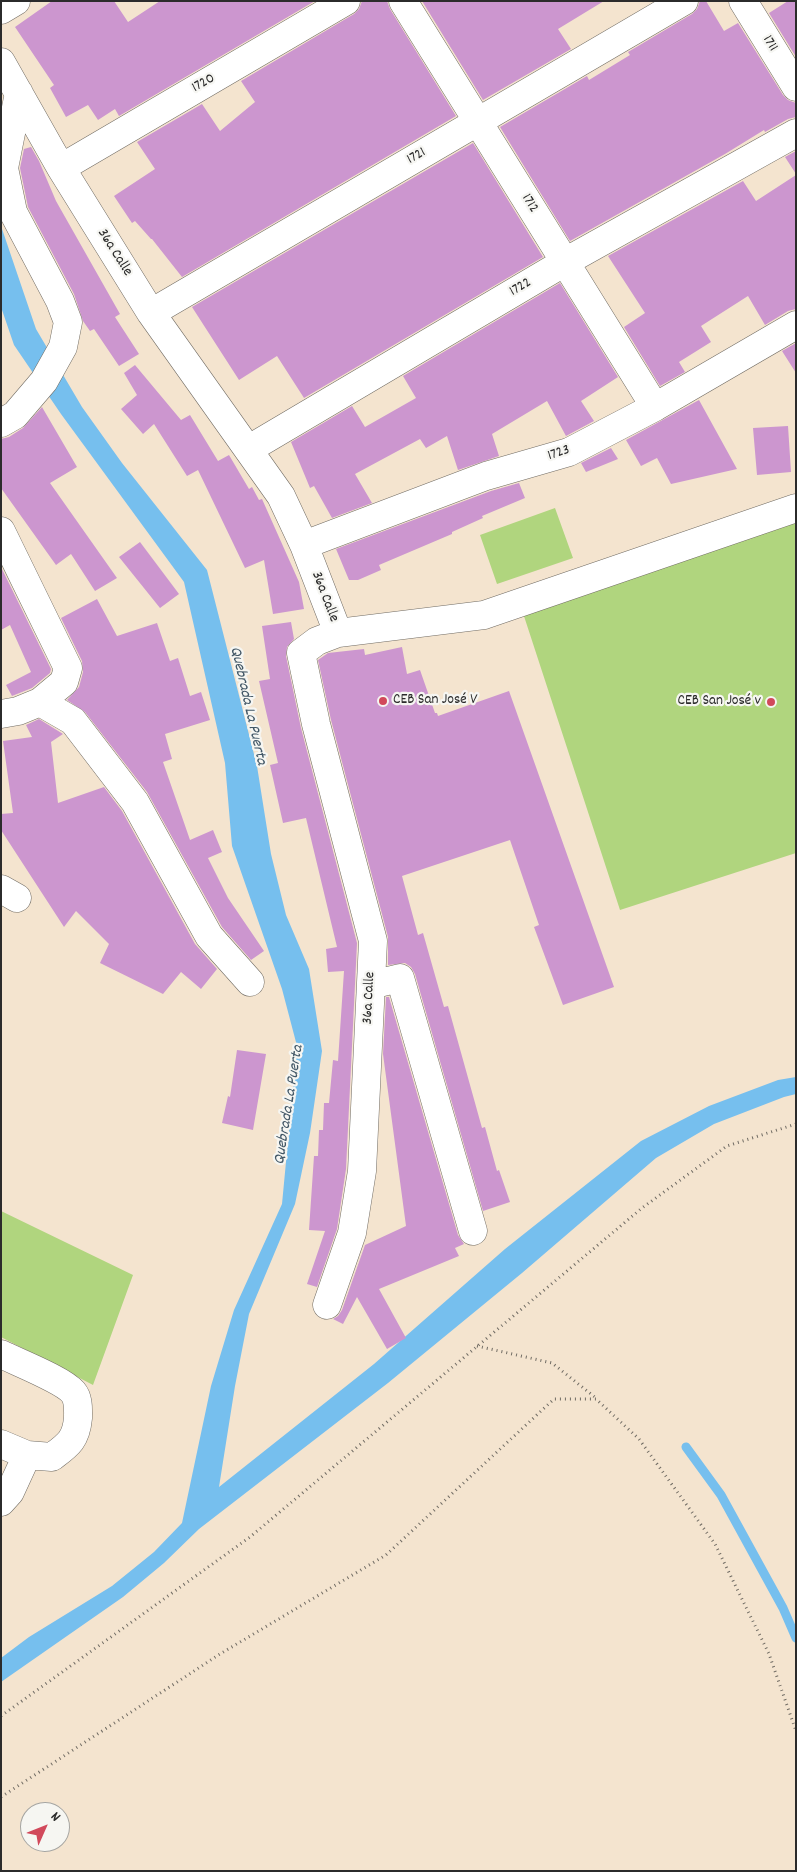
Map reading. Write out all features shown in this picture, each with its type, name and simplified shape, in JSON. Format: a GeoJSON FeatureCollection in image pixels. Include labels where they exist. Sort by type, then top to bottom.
{"type":"FeatureCollection","features":[{"type":"Feature","properties":{"kind":"street"},"geometry":{"type":"LineString","coordinates":[[1,10],[16,1]]}},
{"type":"Feature","properties":{"kind":"street","name":"1720"},"geometry":{"type":"LineString","coordinates":[[61,168],[346,1]]}},
{"type":"Feature","properties":{"kind":"street","name":"1712"},"geometry":{"type":"LineString","coordinates":[[403,1],[656,407]]}},
{"type":"Feature","properties":{"kind":"street","name":"1721"},"geometry":{"type":"LineString","coordinates":[[151,313],[684,1]]}},
{"type":"Feature","properties":{"kind":"street","name":"1711"},"geometry":{"type":"LineString","coordinates":[[743,1],[796,87]]}},
{"type":"Feature","properties":{"kind":"street","name":"36a Calle"},"geometry":{"type":"LineString","coordinates":[[1,62],[61,168],[151,313],[281,496],[304,544],[338,633],[317,641],[302,653],[316,724],[373,941],[362,1171],[352,1233],[327,1305]]}},
{"type":"Feature","properties":{"kind":"street"},"geometry":{"type":"LineString","coordinates":[[1,423],[15,415],[44,381],[63,347],[68,322],[60,300],[13,212],[3,168],[19,93]]}},
{"type":"Feature","properties":{"kind":"street","name":"1722"},"geometry":{"type":"LineString","coordinates":[[248,449],[565,262],[796,133]]}},
{"type":"Feature","properties":{"kind":"street","name":"1723"},"geometry":{"type":"LineString","coordinates":[[304,544],[486,476],[568,452],[656,407],[796,326]]}},
{"type":"Feature","properties":{"kind":"street"},"geometry":{"type":"LineString","coordinates":[[338,633],[484,615],[796,508]]}},
{"type":"Feature","properties":{"kind":"street"},"geometry":{"type":"LineString","coordinates":[[1,531],[68,668],[64,682],[40,702],[18,711],[1,714]]}},
{"type":"Feature","properties":{"kind":"street"},"geometry":{"type":"LineString","coordinates":[[40,702],[73,721],[135,802],[210,936],[250,982]]}},
{"type":"Feature","properties":{"kind":"street"},"geometry":{"type":"LineString","coordinates":[[370,985],[400,978],[473,1231]]}},
{"type":"Feature","properties":{"kind":"street"},"geometry":{"type":"LineString","coordinates":[[1,1354],[55,1380],[73,1392],[79,1405],[77,1425],[71,1443],[52,1457],[27,1455],[1,1444]]}},
{"type":"Feature","properties":{"kind":"street"},"geometry":{"type":"LineString","coordinates":[[1,1502],[10,1492],[27,1455]]}},
{"type":"Feature","properties":{"kind":"path"},"geometry":{"type":"LineString","coordinates":[[1,1716],[250,1537],[642,1208],[727,1146],[796,1124]]}},
{"type":"Feature","properties":{"kind":"path"},"geometry":{"type":"LineString","coordinates":[[477,1346],[552,1363],[596,1398],[639,1438],[715,1544],[769,1654],[796,1731]]}},
{"type":"Feature","properties":{"kind":"path"},"geometry":{"type":"LineString","coordinates":[[1,1797],[220,1654],[386,1556],[554,1399],[596,1398]]}},
{"type":"Feature","properties":{"kind":"green space"},"geometry":{"type":"Polygon","coordinates":[[[555,508],[573,558],[497,584],[480,535],[555,508]]]}},
{"type":"Feature","properties":{"kind":"green space"},"geometry":{"type":"Polygon","coordinates":[[[796,522],[796,853],[620,910],[522,610],[796,522]]]}},
{"type":"Feature","properties":{"kind":"green space"},"geometry":{"type":"Polygon","coordinates":[[[1,1211],[133,1275],[93,1385],[1,1337],[1,1211]]]}},
{"type":"Feature","properties":{"kind":"water"},"geometry":{"type":"Polygon","coordinates":[[[1,226],[36,329],[82,407],[122,463],[207,570],[257,766],[271,854],[286,915],[309,969],[322,1051],[310,1133],[295,1204],[249,1314],[219,1487],[374,1364],[505,1249],[641,1141],[709,1106],[778,1080],[796,1077],[796,1094],[714,1124],[656,1158],[522,1273],[388,1383],[199,1529],[164,1563],[123,1597],[1,1682],[1,1658],[29,1637],[112,1586],[154,1552],[182,1523],[211,1386],[234,1310],[282,1204],[297,1046],[282,989],[232,846],[225,763],[184,582],[61,414],[14,345],[1,307],[1,226]]]}},
{"type":"Feature","properties":{"kind":"building"},"geometry":{"type":"Polygon","coordinates":[[[52,1],[114,1],[128,22],[160,1],[315,1],[119,116],[115,109],[98,120],[88,105],[66,117],[50,88],[54,85],[15,27],[52,1]]]}},
{"type":"Feature","properties":{"kind":"building"},"geometry":{"type":"Polygon","coordinates":[[[362,1],[387,1],[390,9],[456,116],[182,277],[152,239],[135,221],[132,223],[114,196],[155,169],[137,142],[202,104],[220,131],[255,102],[241,81],[354,14],[359,9],[362,1]]]}},
{"type":"Feature","properties":{"kind":"building"},"geometry":{"type":"Polygon","coordinates":[[[422,1],[604,1],[558,29],[571,49],[483,100],[422,1]]]}},
{"type":"Feature","properties":{"kind":"building"},"geometry":{"type":"Polygon","coordinates":[[[700,1],[706,1],[724,31],[738,23],[783,95],[788,100],[796,103],[796,117],[788,119],[765,132],[764,130],[570,241],[500,127],[587,76],[589,80],[630,55],[628,52],[692,14],[697,9],[700,1]]]}},
{"type":"Feature","properties":{"kind":"building"},"geometry":{"type":"Polygon","coordinates":[[[788,1],[796,1],[796,57],[769,13],[788,1]]]}},
{"type":"Feature","properties":{"kind":"building"},"geometry":{"type":"Polygon","coordinates":[[[473,143],[543,257],[304,398],[277,356],[239,380],[192,307],[473,143]]]}},
{"type":"Feature","properties":{"kind":"building"},"geometry":{"type":"Polygon","coordinates":[[[31,147],[56,201],[120,314],[115,317],[139,354],[119,366],[94,329],[90,331],[83,321],[74,294],[28,207],[20,168],[24,149],[31,147]]]}},
{"type":"Feature","properties":{"kind":"building"},"geometry":{"type":"Polygon","coordinates":[[[796,151],[796,174],[785,157],[796,151]]]}},
{"type":"Feature","properties":{"kind":"building"},"geometry":{"type":"Polygon","coordinates":[[[796,175],[796,309],[788,311],[765,325],[748,296],[701,326],[711,342],[679,362],[685,372],[660,386],[624,327],[645,313],[608,256],[743,181],[756,201],[796,175]]]}},
{"type":"Feature","properties":{"kind":"building"},"geometry":{"type":"Polygon","coordinates":[[[560,283],[618,377],[581,401],[594,421],[566,436],[547,401],[492,434],[499,456],[458,470],[447,436],[426,448],[420,439],[355,474],[372,503],[332,518],[314,486],[310,488],[291,442],[352,406],[365,427],[416,398],[403,376],[560,283]]]}},
{"type":"Feature","properties":{"kind":"building"},"geometry":{"type":"Polygon","coordinates":[[[796,343],[796,373],[782,351],[796,343]]]}},
{"type":"Feature","properties":{"kind":"building"},"geometry":{"type":"Polygon","coordinates":[[[135,365],[181,420],[190,415],[218,461],[229,455],[249,489],[252,487],[259,500],[262,499],[299,582],[304,609],[273,614],[264,560],[245,568],[198,470],[187,476],[154,424],[143,434],[121,409],[137,395],[124,373],[135,365]]]}},
{"type":"Feature","properties":{"kind":"building"},"geometry":{"type":"Polygon","coordinates":[[[699,400],[737,469],[671,484],[657,458],[641,466],[626,440],[699,400]]]}},
{"type":"Feature","properties":{"kind":"building"},"geometry":{"type":"Polygon","coordinates":[[[42,407],[77,467],[50,483],[117,578],[95,591],[71,554],[56,565],[1,488],[1,439],[9,437],[23,428],[42,407]]]}},
{"type":"Feature","properties":{"kind":"building"},"geometry":{"type":"Polygon","coordinates":[[[788,426],[791,472],[757,475],[753,428],[788,426]]]}},
{"type":"Feature","properties":{"kind":"building"},"geometry":{"type":"Polygon","coordinates":[[[611,448],[618,459],[586,472],[581,463],[611,448]]]}},
{"type":"Feature","properties":{"kind":"building"},"geometry":{"type":"Polygon","coordinates":[[[519,483],[525,498],[482,516],[483,518],[452,532],[452,534],[379,565],[381,570],[358,580],[349,580],[336,549],[491,491],[519,483]]]}},
{"type":"Feature","properties":{"kind":"building"},"geometry":{"type":"Polygon","coordinates":[[[140,542],[179,594],[160,608],[119,557],[140,542]]]}},
{"type":"Feature","properties":{"kind":"building"},"geometry":{"type":"Polygon","coordinates":[[[1,567],[51,669],[50,673],[32,688],[12,696],[6,685],[31,672],[10,625],[1,630],[1,567]]]}},
{"type":"Feature","properties":{"kind":"building"},"geometry":{"type":"Polygon","coordinates":[[[97,599],[117,636],[157,623],[170,661],[178,658],[190,696],[201,692],[210,720],[165,734],[172,759],[163,762],[190,840],[213,830],[222,852],[208,858],[228,898],[264,951],[251,960],[222,927],[147,792],[85,712],[67,700],[79,687],[83,672],[82,661],[61,618],[97,599]]]}},
{"type":"Feature","properties":{"kind":"building"},"geometry":{"type":"Polygon","coordinates":[[[291,622],[294,639],[287,647],[286,656],[301,728],[357,943],[346,1169],[337,1229],[317,1287],[307,1284],[325,1231],[309,1230],[314,1156],[318,1156],[319,1130],[323,1130],[324,1103],[329,1103],[333,1060],[338,1061],[344,971],[328,972],[326,949],[337,947],[306,818],[283,823],[270,765],[278,763],[259,681],[270,679],[262,626],[291,622]]]}},
{"type":"Feature","properties":{"kind":"building"},"geometry":{"type":"Polygon","coordinates":[[[402,647],[407,674],[420,670],[435,713],[438,716],[509,691],[614,987],[563,1005],[534,927],[539,925],[510,840],[402,876],[418,935],[423,933],[444,1007],[448,1006],[482,1128],[485,1127],[497,1171],[499,1170],[510,1202],[483,1211],[415,974],[411,967],[405,963],[388,965],[388,937],[331,720],[318,660],[328,653],[364,649],[365,655],[402,647]]]}},
{"type":"Feature","properties":{"kind":"building"},"geometry":{"type":"Polygon","coordinates":[[[39,719],[63,734],[51,742],[58,803],[104,787],[122,811],[195,944],[217,969],[201,989],[181,972],[163,994],[100,963],[109,944],[76,911],[64,927],[1,830],[1,814],[13,813],[3,741],[32,737],[26,725],[39,719]]]}},
{"type":"Feature","properties":{"kind":"building"},"geometry":{"type":"Polygon","coordinates":[[[386,997],[389,997],[458,1235],[464,1244],[455,1248],[459,1256],[379,1289],[406,1338],[387,1349],[357,1297],[343,1324],[333,1319],[342,1310],[365,1245],[406,1226],[383,1054],[386,997]]]}},
{"type":"Feature","properties":{"kind":"building"},"geometry":{"type":"Polygon","coordinates":[[[237,1050],[266,1054],[253,1130],[222,1123],[228,1096],[230,1097],[237,1050]]]}},
{"type":"Feature","properties":{"kind":"waterway"},"geometry":{"type":"LineString","coordinates":[[686,1447],[721,1495],[783,1608],[796,1638]]}},
{"type":"Feature","properties":{"kind":"place","name":"CEB San José V"},"geometry":{"type":"Point","coordinates":[383,701]}},
{"type":"Feature","properties":{"kind":"place","name":"CEB San José v"},"geometry":{"type":"Point","coordinates":[771,702]}},
{"type":"Feature","properties":{"kind":"water label","name":"Quebrada La Puerta"},"geometry":{"type":"Point","coordinates":[247,706]}},
{"type":"Feature","properties":{"kind":"water label","name":"Quebrada La Puerta"},"geometry":{"type":"Point","coordinates":[290,1105]}}]}
